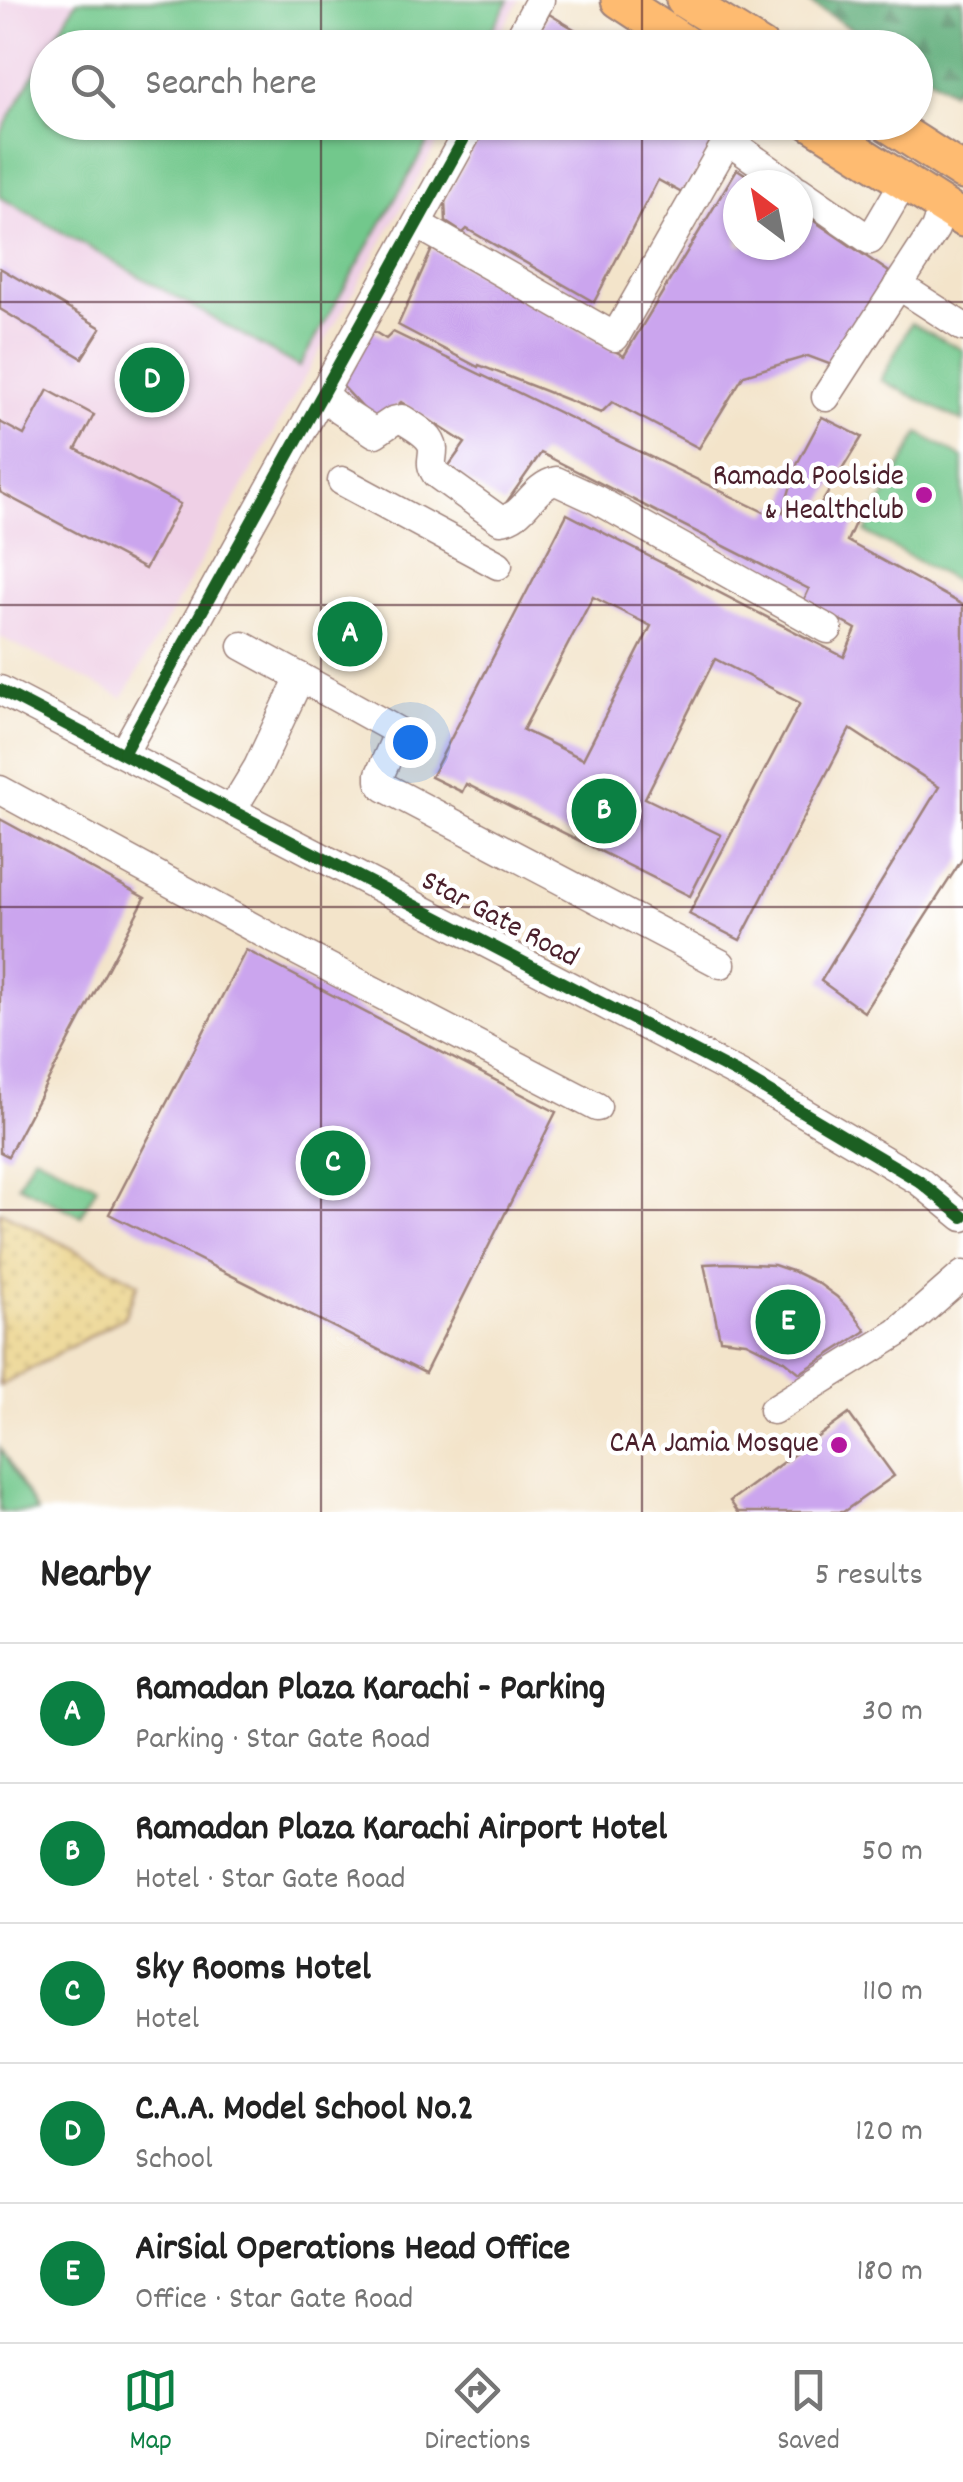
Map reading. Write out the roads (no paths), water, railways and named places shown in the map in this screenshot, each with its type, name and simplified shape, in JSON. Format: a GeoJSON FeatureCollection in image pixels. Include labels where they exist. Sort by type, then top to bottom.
{"type":"FeatureCollection","features":[{"type":"Feature","properties":{"kind":"main road"},"geometry":{"type":"LineString","coordinates":[[620,0],[666,30]]}},
{"type":"Feature","properties":{"kind":"main road"},"geometry":{"type":"LineString","coordinates":[[697,8],[733,30]]}},
{"type":"Feature","properties":{"kind":"main road"},"geometry":{"type":"LineString","coordinates":[[838,140],[953,212],[963,174],[912,140]]}},
{"type":"Feature","properties":{"kind":"street"},"geometry":{"type":"LineString","coordinates":[[524,30],[540,0]]}},
{"type":"Feature","properties":{"kind":"street"},"geometry":{"type":"LineString","coordinates":[[124,752],[463,140]]}},
{"type":"Feature","properties":{"kind":"street"},"geometry":{"type":"LineString","coordinates":[[418,224],[615,337],[728,140]]}},
{"type":"Feature","properties":{"kind":"street"},"geometry":{"type":"LineString","coordinates":[[743,140],[776,170]]}},
{"type":"Feature","properties":{"kind":"street"},"geometry":{"type":"LineString","coordinates":[[813,200],[870,240],[904,182]]}},
{"type":"Feature","properties":{"kind":"street"},"geometry":{"type":"LineString","coordinates":[[826,398],[935,229],[953,212]]}},
{"type":"Feature","properties":{"kind":"street"},"geometry":{"type":"LineString","coordinates":[[898,285],[963,328]]}},
{"type":"Feature","properties":{"kind":"street"},"geometry":{"type":"LineString","coordinates":[[323,394],[374,433],[393,420],[402,419],[428,438],[433,448],[431,466],[436,474],[500,520],[520,512],[538,489],[556,481],[828,629]]}},
{"type":"Feature","properties":{"kind":"street"},"geometry":{"type":"LineString","coordinates":[[342,480],[498,566]]}},
{"type":"Feature","properties":{"kind":"street"},"geometry":{"type":"LineString","coordinates":[[243,646],[399,732],[380,774],[384,787],[721,964]]}},
{"type":"Feature","properties":{"kind":"street"},"geometry":{"type":"LineString","coordinates":[[232,810],[258,767],[300,677]]}},
{"type":"Feature","properties":{"kind":"street","name":"Star Gate Road"},"geometry":{"type":"LineString","coordinates":[[0,690],[742,1076],[919,1180],[963,1217]]}},
{"type":"Feature","properties":{"kind":"street"},"geometry":{"type":"LineString","coordinates":[[0,790],[276,940],[597,1107]]}},
{"type":"Feature","properties":{"kind":"street"},"geometry":{"type":"LineString","coordinates":[[773,1410],[896,1333],[963,1275]]}},
{"type":"Feature","properties":{"kind":"place","name":"C.A.A. Model School No.2"},"geometry":{"type":"Point","coordinates":[152,380]}},
{"type":"Feature","properties":{"kind":"place","name":"Ramada Poolside & Healthclub"},"geometry":{"type":"Point","coordinates":[924,495]}},
{"type":"Feature","properties":{"kind":"place","name":"Ramadan Plaza Karachi - Parking"},"geometry":{"type":"Point","coordinates":[350,634]}},
{"type":"Feature","properties":{"kind":"place","name":"Ramadan Plaza Karachi Airport Hotel"},"geometry":{"type":"Point","coordinates":[604,811]}},
{"type":"Feature","properties":{"kind":"place","name":"Sky Rooms Hotel"},"geometry":{"type":"Point","coordinates":[333,1163]}},
{"type":"Feature","properties":{"kind":"place","name":"AirSial Operations Head Office"},"geometry":{"type":"Point","coordinates":[788,1322]}},
{"type":"Feature","properties":{"kind":"place","name":"CAA Jamia Mosque"},"geometry":{"type":"Point","coordinates":[839,1445]}}]}
